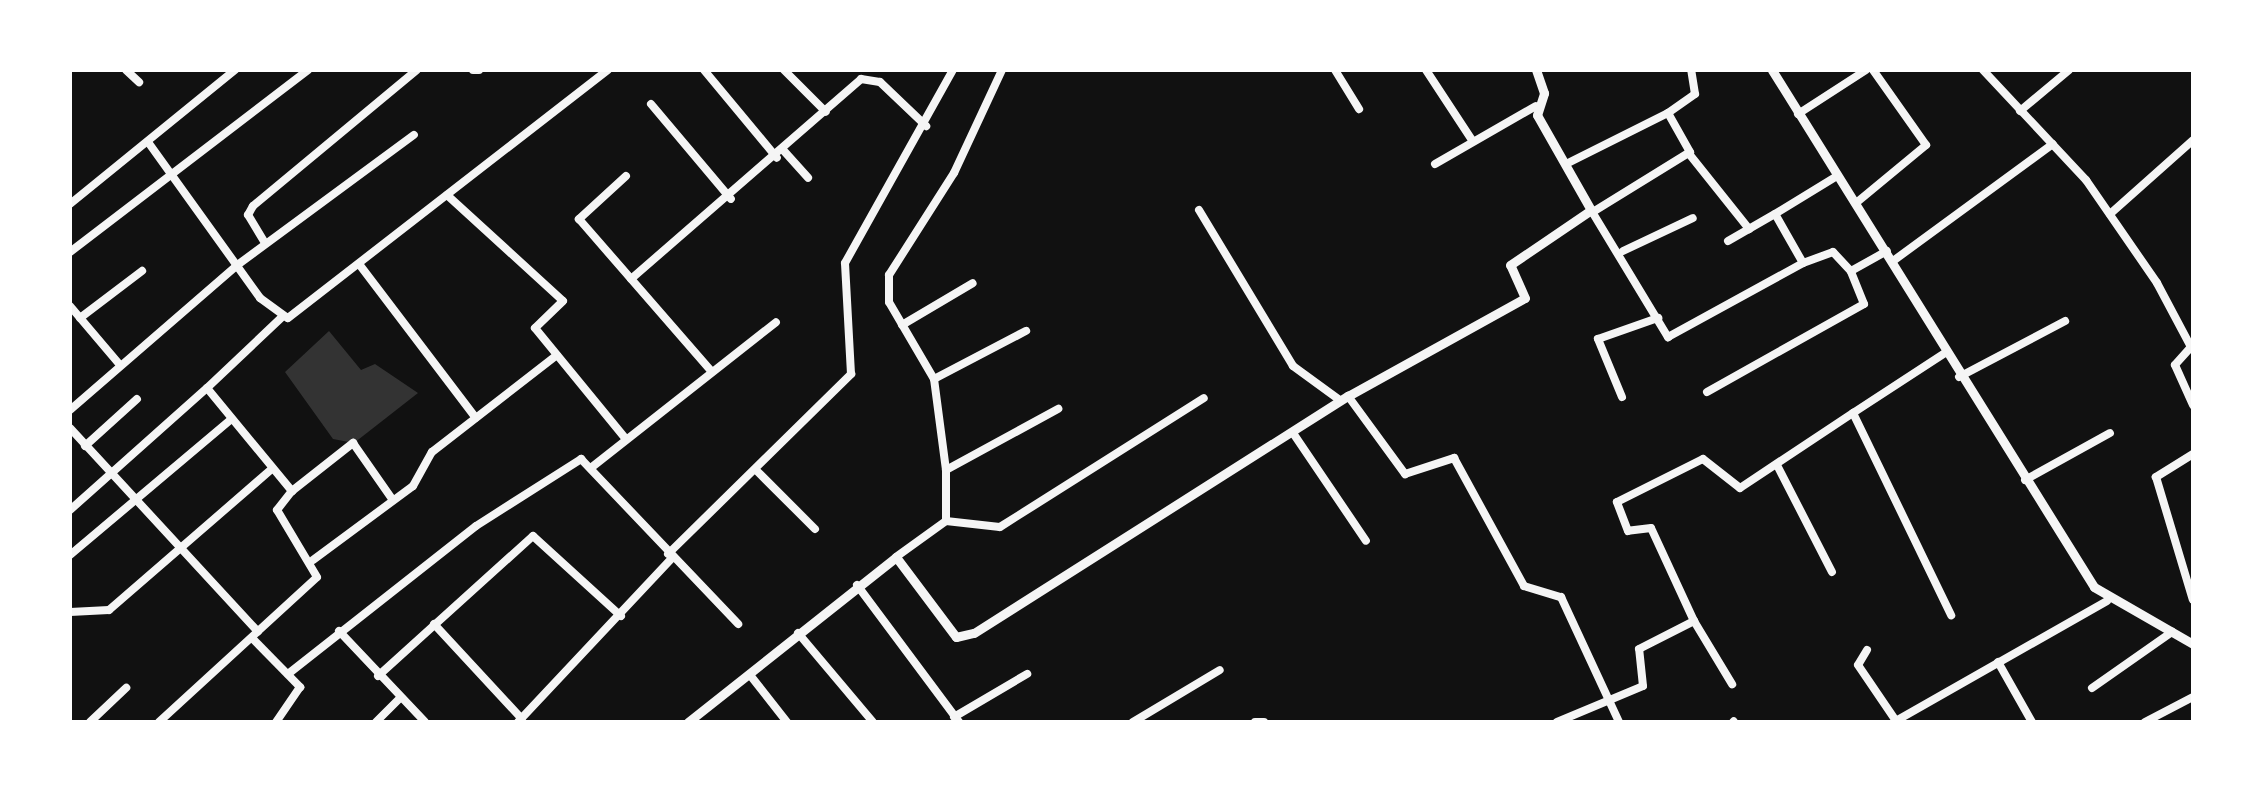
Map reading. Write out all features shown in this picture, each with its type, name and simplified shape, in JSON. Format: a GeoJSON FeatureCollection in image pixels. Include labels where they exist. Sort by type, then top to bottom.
{"type":"FeatureCollection","features":[{"type":"Feature","properties":{"kind":"street"},"geometry":{"type":"LineString","coordinates":[[126,70],[139,82]]}},
{"type":"Feature","properties":{"kind":"street"},"geometry":{"type":"LineString","coordinates":[[70,204],[235,70]]}},
{"type":"Feature","properties":{"kind":"street"},"geometry":{"type":"LineString","coordinates":[[70,252],[169,172],[308,70]]}},
{"type":"Feature","properties":{"kind":"street"},"geometry":{"type":"LineString","coordinates":[[266,243],[249,210],[417,70]]}},
{"type":"Feature","properties":{"kind":"street"},"geometry":{"type":"LineString","coordinates":[[70,510],[282,318],[360,264],[608,70]]}},
{"type":"Feature","properties":{"kind":"street"},"geometry":{"type":"LineString","coordinates":[[704,70],[780,155],[808,178]]}},
{"type":"Feature","properties":{"kind":"street"},"geometry":{"type":"LineString","coordinates":[[784,70],[826,112]]}},
{"type":"Feature","properties":{"kind":"street"},"geometry":{"type":"LineString","coordinates":[[434,624],[520,720],[621,616],[670,556],[851,374],[845,264],[926,126],[953,70]]}},
{"type":"Feature","properties":{"kind":"street"},"geometry":{"type":"LineString","coordinates":[[946,521],[946,470],[934,379],[902,325],[888,275],[954,173],[1002,70]]}},
{"type":"Feature","properties":{"kind":"street"},"geometry":{"type":"LineString","coordinates":[[1335,70],[1359,109]]}},
{"type":"Feature","properties":{"kind":"street"},"geometry":{"type":"LineString","coordinates":[[1426,70],[1472,140]]}},
{"type":"Feature","properties":{"kind":"street"},"geometry":{"type":"LineString","coordinates":[[1435,164],[1536,106],[1544,93],[1536,70]]}},
{"type":"Feature","properties":{"kind":"street"},"geometry":{"type":"LineString","coordinates":[[1566,164],[1695,94],[1691,70]]}},
{"type":"Feature","properties":{"kind":"street"},"geometry":{"type":"LineString","coordinates":[[1772,70],[1890,256],[1959,376],[2107,601],[2190,639]]}},
{"type":"Feature","properties":{"kind":"street"},"geometry":{"type":"LineString","coordinates":[[1798,114],[1870,70],[1926,144],[1856,203]]}},
{"type":"Feature","properties":{"kind":"street"},"geometry":{"type":"LineString","coordinates":[[1984,70],[2053,144],[2110,214],[2192,352],[2174,366],[2193,406]]}},
{"type":"Feature","properties":{"kind":"street"},"geometry":{"type":"LineString","coordinates":[[2020,111],[2069,70]]}},
{"type":"Feature","properties":{"kind":"street"},"geometry":{"type":"LineString","coordinates":[[631,279],[731,199],[866,77],[926,126]]}},
{"type":"Feature","properties":{"kind":"street"},"geometry":{"type":"LineString","coordinates":[[651,104],[731,199]]}},
{"type":"Feature","properties":{"kind":"street"},"geometry":{"type":"LineString","coordinates":[[1536,106],[1592,211],[1622,251],[1668,337],[1804,263],[1833,252],[1851,271],[1865,298],[1858,308],[1707,392]]}},
{"type":"Feature","properties":{"kind":"street"},"geometry":{"type":"LineString","coordinates":[[1668,112],[1690,155],[1749,229]]}},
{"type":"Feature","properties":{"kind":"street"},"geometry":{"type":"LineString","coordinates":[[70,410],[236,266],[414,136]]}},
{"type":"Feature","properties":{"kind":"street"},"geometry":{"type":"LineString","coordinates":[[2110,214],[2193,140]]}},
{"type":"Feature","properties":{"kind":"street"},"geometry":{"type":"LineString","coordinates":[[148,142],[236,266],[282,318]]}},
{"type":"Feature","properties":{"kind":"street"},"geometry":{"type":"LineString","coordinates":[[1851,271],[1890,256],[2053,144]]}},
{"type":"Feature","properties":{"kind":"street"},"geometry":{"type":"LineString","coordinates":[[896,557],[963,638],[1345,399],[1525,298],[1510,265],[1592,211],[1690,155]]}},
{"type":"Feature","properties":{"kind":"street"},"geometry":{"type":"LineString","coordinates":[[626,176],[579,220],[711,371]]}},
{"type":"Feature","properties":{"kind":"street"},"geometry":{"type":"LineString","coordinates":[[1728,241],[1838,176]]}},
{"type":"Feature","properties":{"kind":"street"},"geometry":{"type":"LineString","coordinates":[[448,195],[563,301],[535,328],[625,438]]}},
{"type":"Feature","properties":{"kind":"street"},"geometry":{"type":"LineString","coordinates":[[1199,210],[1293,366],[1345,399],[1405,474],[1454,458],[1524,586],[1561,597],[1618,722]]}},
{"type":"Feature","properties":{"kind":"street"},"geometry":{"type":"LineString","coordinates":[[1775,214],[1804,263]]}},
{"type":"Feature","properties":{"kind":"street"},"geometry":{"type":"LineString","coordinates":[[1622,251],[1693,218]]}},
{"type":"Feature","properties":{"kind":"street"},"geometry":{"type":"LineString","coordinates":[[360,264],[476,418]]}},
{"type":"Feature","properties":{"kind":"street"},"geometry":{"type":"LineString","coordinates":[[80,318],[142,271]]}},
{"type":"Feature","properties":{"kind":"street"},"geometry":{"type":"LineString","coordinates":[[902,325],[973,283]]}},
{"type":"Feature","properties":{"kind":"street"},"geometry":{"type":"LineString","coordinates":[[70,306],[120,365]]}},
{"type":"Feature","properties":{"kind":"street"},"geometry":{"type":"LineString","coordinates":[[1622,397],[1598,339],[1658,318]]}},
{"type":"Feature","properties":{"kind":"street"},"geometry":{"type":"LineString","coordinates":[[592,467],[776,322]]}},
{"type":"Feature","properties":{"kind":"street"},"geometry":{"type":"LineString","coordinates":[[1959,376],[2065,322]]}},
{"type":"Feature","properties":{"kind":"street"},"geometry":{"type":"LineString","coordinates":[[934,379],[1026,331]]}},
{"type":"Feature","properties":{"kind":"street"},"geometry":{"type":"LineString","coordinates":[[1732,684],[1694,620],[1650,528],[1628,531],[1617,502],[1703,459],[1734,488],[1778,467],[1945,353]]}},
{"type":"Feature","properties":{"kind":"street"},"geometry":{"type":"LineString","coordinates":[[313,560],[392,498],[476,418],[557,355]]}},
{"type":"Feature","properties":{"kind":"street"},"geometry":{"type":"LineString","coordinates":[[207,388],[229,420],[292,491]]}},
{"type":"Feature","properties":{"kind":"street"},"geometry":{"type":"LineString","coordinates":[[688,722],[702,718],[856,585],[946,521],[1000,527],[1204,398]]}},
{"type":"Feature","properties":{"kind":"street"},"geometry":{"type":"LineString","coordinates":[[85,446],[138,399]]}},
{"type":"Feature","properties":{"kind":"street"},"geometry":{"type":"LineString","coordinates":[[946,470],[1058,409]]}},
{"type":"Feature","properties":{"kind":"street"},"geometry":{"type":"LineString","coordinates":[[1852,414],[1951,615]]}},
{"type":"Feature","properties":{"kind":"street"},"geometry":{"type":"LineString","coordinates":[[70,556],[229,420]]}},
{"type":"Feature","properties":{"kind":"street"},"geometry":{"type":"LineString","coordinates":[[70,428],[288,674],[301,694],[276,722]]}},
{"type":"Feature","properties":{"kind":"street"},"geometry":{"type":"LineString","coordinates":[[2026,480],[2110,432]]}},
{"type":"Feature","properties":{"kind":"street"},"geometry":{"type":"LineString","coordinates":[[1293,433],[1366,541]]}},
{"type":"Feature","properties":{"kind":"street"},"geometry":{"type":"LineString","coordinates":[[159,722],[312,586],[313,560],[277,510],[292,491],[354,444],[392,498]]}},
{"type":"Feature","properties":{"kind":"street"},"geometry":{"type":"LineString","coordinates":[[2193,454],[2156,477],[2193,600]]}},
{"type":"Feature","properties":{"kind":"street"},"geometry":{"type":"LineString","coordinates":[[288,674],[501,509],[578,460],[592,467],[670,556],[738,624]]}},
{"type":"Feature","properties":{"kind":"street"},"geometry":{"type":"LineString","coordinates":[[1778,467],[1832,572]]}},
{"type":"Feature","properties":{"kind":"street"},"geometry":{"type":"LineString","coordinates":[[70,612],[109,610],[181,552],[272,469]]}},
{"type":"Feature","properties":{"kind":"street"},"geometry":{"type":"LineString","coordinates":[[757,471],[815,529]]}},
{"type":"Feature","properties":{"kind":"street"},"geometry":{"type":"LineString","coordinates":[[378,676],[535,536],[621,616]]}},
{"type":"Feature","properties":{"kind":"street"},"geometry":{"type":"LineString","coordinates":[[856,585],[956,719],[1027,674]]}},
{"type":"Feature","properties":{"kind":"street"},"geometry":{"type":"LineString","coordinates":[[1867,650],[1858,665],[1895,721],[2107,601]]}},
{"type":"Feature","properties":{"kind":"street"},"geometry":{"type":"LineString","coordinates":[[1558,722],[1646,683],[1639,648],[1694,620]]}},
{"type":"Feature","properties":{"kind":"street"},"geometry":{"type":"LineString","coordinates":[[339,631],[425,722]]}},
{"type":"Feature","properties":{"kind":"street"},"geometry":{"type":"LineString","coordinates":[[2092,688],[2172,632]]}},
{"type":"Feature","properties":{"kind":"street"},"geometry":{"type":"LineString","coordinates":[[798,634],[873,722]]}},
{"type":"Feature","properties":{"kind":"street"},"geometry":{"type":"LineString","coordinates":[[1998,662],[2032,722]]}},
{"type":"Feature","properties":{"kind":"street"},"geometry":{"type":"LineString","coordinates":[[1134,722],[1220,670]]}},
{"type":"Feature","properties":{"kind":"street"},"geometry":{"type":"LineString","coordinates":[[750,675],[787,722]]}},
{"type":"Feature","properties":{"kind":"street"},"geometry":{"type":"LineString","coordinates":[[90,722],[126,688]]}},
{"type":"Feature","properties":{"kind":"street"},"geometry":{"type":"LineString","coordinates":[[2145,722],[2193,697]]}},
{"type":"Feature","properties":{"kind":"street"},"geometry":{"type":"LineString","coordinates":[[376,722],[400,698]]}},
{"type":"Feature","properties":{"kind":"street"},"geometry":{"type":"LineString","coordinates":[[1255,722],[1264,722]]}},
{"type":"Feature","properties":{"kind":"shaded area"},"geometry":{"type":"Polygon","coordinates":[[[329,331],[361,370],[375,364],[418,393],[354,443],[333,439],[285,372],[329,331]]]}}]}
